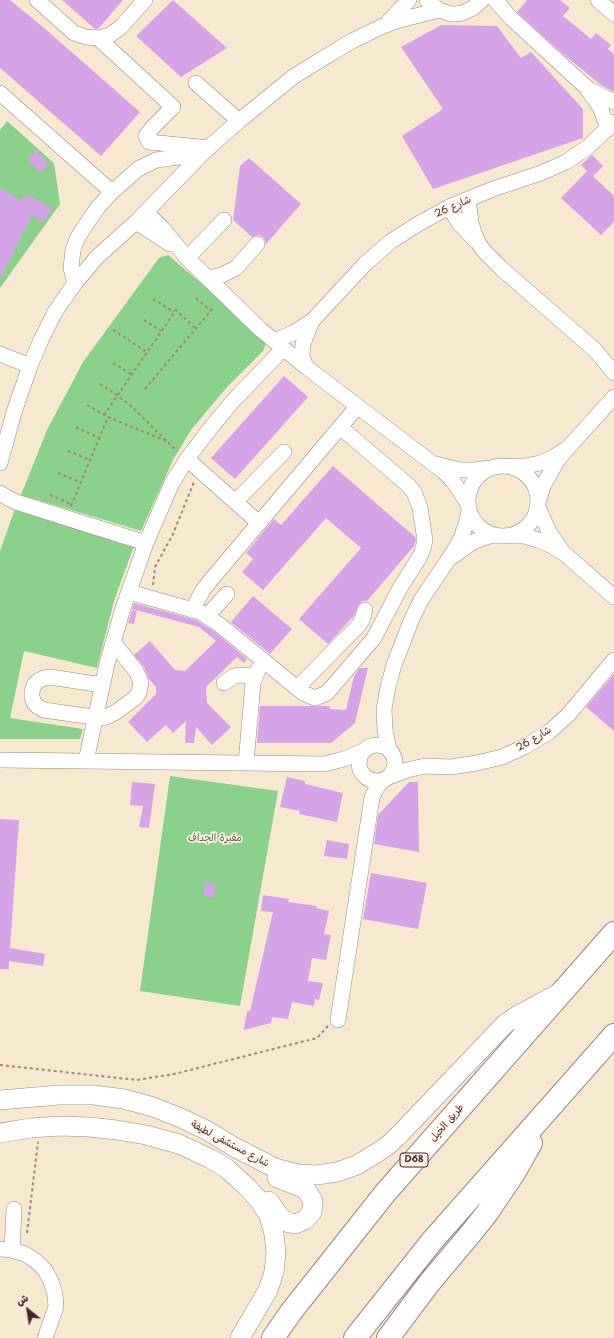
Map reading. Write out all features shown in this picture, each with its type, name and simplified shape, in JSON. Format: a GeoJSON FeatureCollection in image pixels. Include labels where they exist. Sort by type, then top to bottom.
{"type":"FeatureCollection","features":[{"type":"Feature","properties":{"kind":"highway","name":"طريق الخيل"},"geometry":{"type":"LineString","coordinates":[[273,1338],[291,1312],[386,1192],[614,933]]}},
{"type":"Feature","properties":{"kind":"highway"},"geometry":{"type":"LineString","coordinates":[[355,1338],[432,1241],[614,1035]]}},
{"type":"Feature","properties":{"kind":"highway"},"geometry":{"type":"LineString","coordinates":[[388,1338],[430,1282],[487,1213],[520,1163],[549,1108]]}},
{"type":"Feature","properties":{"kind":"main road","name":"شارع مستشفى لطيفة"},"geometry":{"type":"LineString","coordinates":[[0,1100],[24,1097],[87,1095],[124,1099],[153,1107],[181,1118],[276,1168],[298,1174],[317,1175],[337,1172],[357,1165],[386,1147],[505,1024],[524,1011],[564,991]]}},
{"type":"Feature","properties":{"kind":"main road"},"geometry":{"type":"LineString","coordinates":[[0,1133],[40,1128],[88,1127],[146,1134],[179,1144],[245,1178],[260,1190],[276,1213],[284,1221],[295,1224],[300,1223],[309,1216],[313,1206],[313,1201],[307,1191],[256,1167],[243,1159],[234,1147]]}},
{"type":"Feature","properties":{"kind":"main road"},"geometry":{"type":"LineString","coordinates":[[226,1168],[259,1200],[269,1216],[274,1234],[276,1253],[274,1272],[268,1290],[240,1338]]}},
{"type":"Feature","properties":{"kind":"street"},"geometry":{"type":"LineString","coordinates":[[36,0],[74,33],[86,37],[98,38],[110,35],[121,28],[145,0]]}},
{"type":"Feature","properties":{"kind":"street"},"geometry":{"type":"LineString","coordinates":[[383,26],[409,0]]}},
{"type":"Feature","properties":{"kind":"street"},"geometry":{"type":"LineString","coordinates":[[427,0],[439,10],[451,14],[477,10],[490,10],[511,18]]}},
{"type":"Feature","properties":{"kind":"street"},"geometry":{"type":"LineString","coordinates":[[468,11],[482,0]]}},
{"type":"Feature","properties":{"kind":"street"},"geometry":{"type":"LineString","coordinates":[[495,0],[511,18],[586,87],[611,125]]}},
{"type":"Feature","properties":{"kind":"street"},"geometry":{"type":"LineString","coordinates":[[598,0],[614,14]]}},
{"type":"Feature","properties":{"kind":"street"},"geometry":{"type":"LineString","coordinates":[[0,463],[15,409],[30,366],[55,312],[75,283],[97,258],[141,217],[238,121],[294,77],[352,41],[383,26],[396,21],[439,10]]}},
{"type":"Feature","properties":{"kind":"street"},"geometry":{"type":"LineString","coordinates":[[98,38],[173,107],[152,127],[146,136],[149,142],[206,151]]}},
{"type":"Feature","properties":{"kind":"street"},"geometry":{"type":"LineString","coordinates":[[196,83],[238,121]]}},
{"type":"Feature","properties":{"kind":"street"},"geometry":{"type":"LineString","coordinates":[[586,87],[614,102]]}},
{"type":"Feature","properties":{"kind":"street"},"geometry":{"type":"LineString","coordinates":[[0,92],[112,192]]}},
{"type":"Feature","properties":{"kind":"street","name":"شارع 26"},"geometry":{"type":"LineString","coordinates":[[279,345],[293,333],[312,321],[365,264],[390,242],[449,207],[493,189],[542,174],[566,162],[588,147],[611,125]]}},
{"type":"Feature","properties":{"kind":"street"},"geometry":{"type":"LineString","coordinates":[[75,283],[71,268],[73,250],[78,237],[99,206],[112,192],[138,169],[156,160],[206,151]]}},
{"type":"Feature","properties":{"kind":"street"},"geometry":{"type":"LineString","coordinates":[[468,200],[471,222],[479,244]]}},
{"type":"Feature","properties":{"kind":"street"},"geometry":{"type":"LineString","coordinates":[[449,207],[462,227],[502,269],[595,350],[614,373]]}},
{"type":"Feature","properties":{"kind":"street"},"geometry":{"type":"LineString","coordinates":[[141,217],[156,236],[182,253],[279,345],[357,407],[433,463],[453,481],[469,508],[476,524],[481,528],[501,535],[524,536],[552,546],[565,554],[614,597]]}},
{"type":"Feature","properties":{"kind":"street"},"geometry":{"type":"LineString","coordinates":[[182,253],[224,220]]}},
{"type":"Feature","properties":{"kind":"street"},"geometry":{"type":"LineString","coordinates":[[228,298],[231,282],[236,268],[257,244]]}},
{"type":"Feature","properties":{"kind":"street"},"geometry":{"type":"LineString","coordinates":[[207,278],[222,275],[236,268]]}},
{"type":"Feature","properties":{"kind":"street","name":"شارع 26"},"geometry":{"type":"LineString","coordinates":[[306,367],[302,356],[302,344],[312,321]]}},
{"type":"Feature","properties":{"kind":"street"},"geometry":{"type":"LineString","coordinates":[[86,761],[102,685],[128,592],[146,543],[172,483],[192,464],[232,402],[279,345]]}},
{"type":"Feature","properties":{"kind":"street"},"geometry":{"type":"LineString","coordinates":[[595,350],[614,360]]}},
{"type":"Feature","properties":{"kind":"street"},"geometry":{"type":"LineString","coordinates":[[0,354],[30,366]]}},
{"type":"Feature","properties":{"kind":"street"},"geometry":{"type":"LineString","coordinates":[[445,563],[463,548],[483,538],[522,531],[528,526],[536,514],[538,504],[550,473],[566,450],[614,397]]}},
{"type":"Feature","properties":{"kind":"street"},"geometry":{"type":"LineString","coordinates":[[192,610],[203,590],[357,407]]}},
{"type":"Feature","properties":{"kind":"street"},"geometry":{"type":"LineString","coordinates":[[128,592],[192,610],[207,616],[309,696],[315,698],[327,693],[374,638],[400,588],[419,558],[423,549],[424,540],[420,508],[414,492],[408,485],[340,427]]}},
{"type":"Feature","properties":{"kind":"street"},"geometry":{"type":"LineString","coordinates":[[433,463],[461,470],[475,470],[497,466],[526,466],[540,463],[566,450]]}},
{"type":"Feature","properties":{"kind":"street"},"geometry":{"type":"LineString","coordinates":[[235,502],[284,452]]}},
{"type":"Feature","properties":{"kind":"street"},"geometry":{"type":"LineString","coordinates":[[192,464],[259,523]]}},
{"type":"Feature","properties":{"kind":"street"},"geometry":{"type":"LineString","coordinates":[[512,466],[526,473],[531,479],[538,492],[538,504],[549,532],[565,554]]}},
{"type":"Feature","properties":{"kind":"street"},"geometry":{"type":"LineString","coordinates":[[372,804],[364,776],[358,765],[359,760],[376,729],[384,709],[388,687],[401,642],[422,600],[461,538],[466,524],[469,508],[468,497],[472,483],[477,477],[490,468]]}},
{"type":"Feature","properties":{"kind":"street"},"geometry":{"type":"LineString","coordinates":[[0,492],[16,502],[68,511],[146,543]]}},
{"type":"Feature","properties":{"kind":"street"},"geometry":{"type":"LineString","coordinates":[[207,616],[226,594]]}},
{"type":"Feature","properties":{"kind":"street"},"geometry":{"type":"LineString","coordinates":[[297,688],[358,625],[362,620],[365,610]]}},
{"type":"Feature","properties":{"kind":"street"},"geometry":{"type":"LineString","coordinates":[[102,685],[50,677],[44,678],[38,680],[34,685],[32,697],[34,703],[44,710],[95,718],[111,715],[135,698],[140,687],[139,676],[113,642]]}},
{"type":"Feature","properties":{"kind":"street","name":"شارع 26"},"geometry":{"type":"LineString","coordinates":[[390,751],[411,762],[425,766],[451,767],[477,764],[502,756],[526,746],[549,732],[568,715],[614,660]]}},
{"type":"Feature","properties":{"kind":"street"},"geometry":{"type":"LineString","coordinates":[[246,763],[251,690],[255,676],[263,661]]}},
{"type":"Feature","properties":{"kind":"street"},"geometry":{"type":"LineString","coordinates":[[224,683],[228,679],[239,675],[255,676]]}},
{"type":"Feature","properties":{"kind":"street"},"geometry":{"type":"LineString","coordinates":[[339,1016],[372,797],[379,784],[387,778],[394,767],[395,762],[390,751],[385,730],[384,709]]}},
{"type":"Feature","properties":{"kind":"street"},"geometry":{"type":"LineString","coordinates":[[324,764],[344,759],[376,745],[385,747],[390,751]]}},
{"type":"Feature","properties":{"kind":"street"},"geometry":{"type":"LineString","coordinates":[[0,760],[324,764],[345,768],[375,781],[387,778]]}},
{"type":"Feature","properties":{"kind":"street","name":"شارع 26"},"geometry":{"type":"LineString","coordinates":[[387,778],[406,770],[425,766]]}},
{"type":"Feature","properties":{"kind":"street"},"geometry":{"type":"LineString","coordinates":[[14,1209],[9,1252],[12,1259],[24,1265],[33,1272],[41,1282],[47,1294],[52,1319]]}},
{"type":"Feature","properties":{"kind":"street"},"geometry":{"type":"LineString","coordinates":[[9,1252],[36,1261],[45,1270],[51,1281],[55,1294],[56,1307],[45,1338]]}},
{"type":"Feature","properties":{"kind":"path"},"geometry":{"type":"LineString","coordinates":[[196,298],[211,311]]}},
{"type":"Feature","properties":{"kind":"path"},"geometry":{"type":"LineString","coordinates":[[153,299],[174,312],[176,310],[196,329]]}},
{"type":"Feature","properties":{"kind":"path"},"geometry":{"type":"LineString","coordinates":[[145,389],[214,308]]}},
{"type":"Feature","properties":{"kind":"path"},"geometry":{"type":"LineString","coordinates":[[104,415],[174,312]]}},
{"type":"Feature","properties":{"kind":"path"},"geometry":{"type":"LineString","coordinates":[[144,320],[161,331]]}},
{"type":"Feature","properties":{"kind":"path"},"geometry":{"type":"LineString","coordinates":[[113,330],[146,352]]}},
{"type":"Feature","properties":{"kind":"path"},"geometry":{"type":"LineString","coordinates":[[114,363],[131,374]]}},
{"type":"Feature","properties":{"kind":"path"},"geometry":{"type":"LineString","coordinates":[[87,405],[108,417],[167,442],[131,406],[100,384]]}},
{"type":"Feature","properties":{"kind":"path"},"geometry":{"type":"LineString","coordinates":[[50,495],[68,511],[108,417]]}},
{"type":"Feature","properties":{"kind":"path"},"geometry":{"type":"LineString","coordinates":[[76,428],[99,438]]}},
{"type":"Feature","properties":{"kind":"path"},"geometry":{"type":"LineString","coordinates":[[68,452],[90,460]]}},
{"type":"Feature","properties":{"kind":"path"},"geometry":{"type":"LineString","coordinates":[[151,598],[155,567],[176,528],[189,496],[192,464]]}},
{"type":"Feature","properties":{"kind":"path"},"geometry":{"type":"LineString","coordinates":[[58,473],[80,482]]}},
{"type":"Feature","properties":{"kind":"path"},"geometry":{"type":"LineString","coordinates":[[0,1066],[137,1080],[174,1074],[317,1038],[339,1016]]}},
{"type":"Feature","properties":{"kind":"path"},"geometry":{"type":"LineString","coordinates":[[9,1252],[40,1128]]}},
{"type":"Feature","properties":{"kind":"green space"},"geometry":{"type":"Polygon","coordinates":[[[7,121],[54,163],[60,204],[0,288],[0,130],[7,121]]]}},
{"type":"Feature","properties":{"kind":"green space"},"geometry":{"type":"Polygon","coordinates":[[[168,255],[262,335],[266,343],[263,351],[227,387],[191,430],[173,460],[141,531],[21,495],[47,430],[83,362],[159,258],[168,255]]]}},
{"type":"Feature","properties":{"kind":"green space"},"geometry":{"type":"Polygon","coordinates":[[[16,506],[135,543],[114,601],[97,668],[24,651],[10,718],[83,729],[80,739],[0,739],[0,551],[16,506]]]}},
{"type":"Feature","properties":{"kind":"green space","name":"مقبرة الجداف"},"geometry":{"type":"Polygon","coordinates":[[[170,776],[278,791],[240,1006],[140,991],[170,776]]]}},
{"type":"Feature","properties":{"kind":"building"},"geometry":{"type":"Polygon","coordinates":[[[0,0],[10,0],[140,112],[101,156],[0,68],[0,0]]]}},
{"type":"Feature","properties":{"kind":"building"},"geometry":{"type":"Polygon","coordinates":[[[62,0],[123,0],[99,28],[95,29],[62,0]]]}},
{"type":"Feature","properties":{"kind":"building"},"geometry":{"type":"Polygon","coordinates":[[[173,0],[227,48],[181,77],[136,36],[173,0]]]}},
{"type":"Feature","properties":{"kind":"building"},"geometry":{"type":"Polygon","coordinates":[[[527,0],[560,0],[570,8],[563,16],[591,39],[596,33],[611,45],[608,49],[614,54],[614,92],[601,85],[562,53],[517,12],[527,0]]]}},
{"type":"Feature","properties":{"kind":"building"},"geometry":{"type":"Polygon","coordinates":[[[441,25],[497,26],[521,58],[531,52],[583,109],[583,138],[433,189],[402,136],[443,109],[401,47],[441,25]]]}},
{"type":"Feature","properties":{"kind":"building"},"geometry":{"type":"Polygon","coordinates":[[[35,150],[49,163],[41,172],[27,160],[35,150]]]}},
{"type":"Feature","properties":{"kind":"building"},"geometry":{"type":"Polygon","coordinates":[[[592,155],[603,166],[593,176],[614,196],[614,222],[601,235],[561,198],[587,171],[581,165],[592,155]]]}},
{"type":"Feature","properties":{"kind":"building"},"geometry":{"type":"Polygon","coordinates":[[[249,158],[301,204],[266,244],[263,237],[258,235],[252,237],[233,220],[240,166],[249,158]]]}},
{"type":"Feature","properties":{"kind":"building"},"geometry":{"type":"Polygon","coordinates":[[[0,188],[22,201],[26,194],[52,208],[44,222],[32,215],[0,279],[0,188]]]}},
{"type":"Feature","properties":{"kind":"building"},"geometry":{"type":"Polygon","coordinates":[[[284,376],[308,397],[235,479],[211,458],[284,376]]]}},
{"type":"Feature","properties":{"kind":"building"},"geometry":{"type":"Polygon","coordinates":[[[333,466],[415,537],[416,540],[414,546],[367,601],[363,601],[359,604],[354,616],[328,644],[299,619],[361,548],[326,518],[263,590],[242,572],[253,559],[246,553],[274,519],[281,525],[333,466]]]}},
{"type":"Feature","properties":{"kind":"building"},"geometry":{"type":"Polygon","coordinates":[[[253,596],[292,629],[270,654],[231,622],[253,596]]]}},
{"type":"Feature","properties":{"kind":"building"},"geometry":{"type":"Polygon","coordinates":[[[134,603],[196,620],[215,632],[247,659],[244,663],[237,657],[206,687],[207,703],[231,727],[212,745],[196,727],[194,743],[185,743],[186,721],[173,733],[166,725],[147,742],[128,722],[156,694],[156,687],[149,679],[144,667],[134,655],[150,641],[175,670],[185,671],[216,641],[199,627],[132,609],[134,603]]]}},
{"type":"Feature","properties":{"kind":"building"},"geometry":{"type":"Polygon","coordinates":[[[132,610],[137,611],[134,624],[128,623],[132,610]]]}},
{"type":"Feature","properties":{"kind":"building"},"geometry":{"type":"Polygon","coordinates":[[[360,668],[368,668],[355,723],[331,743],[257,743],[260,706],[330,706],[330,709],[346,710],[354,676],[360,668]]]}},
{"type":"Feature","properties":{"kind":"building"},"geometry":{"type":"Polygon","coordinates":[[[614,674],[614,731],[586,707],[614,674]]]}},
{"type":"Feature","properties":{"kind":"building"},"geometry":{"type":"Polygon","coordinates":[[[287,777],[305,781],[305,784],[343,793],[337,822],[299,814],[300,811],[280,807],[287,777]]]}},
{"type":"Feature","properties":{"kind":"building"},"geometry":{"type":"Polygon","coordinates":[[[132,782],[155,784],[149,828],[139,827],[143,806],[130,805],[132,782]]]}},
{"type":"Feature","properties":{"kind":"building"},"geometry":{"type":"Polygon","coordinates":[[[409,782],[418,782],[419,852],[374,844],[378,815],[409,782]]]}},
{"type":"Feature","properties":{"kind":"building"},"geometry":{"type":"Polygon","coordinates":[[[0,819],[19,820],[10,948],[45,954],[43,966],[9,961],[9,969],[0,969],[0,819]]]}},
{"type":"Feature","properties":{"kind":"building"},"geometry":{"type":"Polygon","coordinates":[[[327,840],[349,844],[347,859],[324,856],[327,840]]]}},
{"type":"Feature","properties":{"kind":"building"},"geometry":{"type":"Polygon","coordinates":[[[371,873],[427,883],[418,929],[363,919],[371,873]]]}},
{"type":"Feature","properties":{"kind":"building"},"geometry":{"type":"Polygon","coordinates":[[[205,883],[216,884],[214,898],[203,896],[205,883]]]}},
{"type":"Feature","properties":{"kind":"building"},"geometry":{"type":"Polygon","coordinates":[[[263,895],[289,899],[288,902],[317,906],[316,908],[329,911],[324,934],[331,935],[326,960],[312,958],[308,981],[323,983],[319,1000],[315,999],[314,1006],[292,1002],[288,1019],[272,1017],[271,1023],[244,1030],[247,1011],[250,1011],[273,912],[261,911],[263,895]]]}}]}
